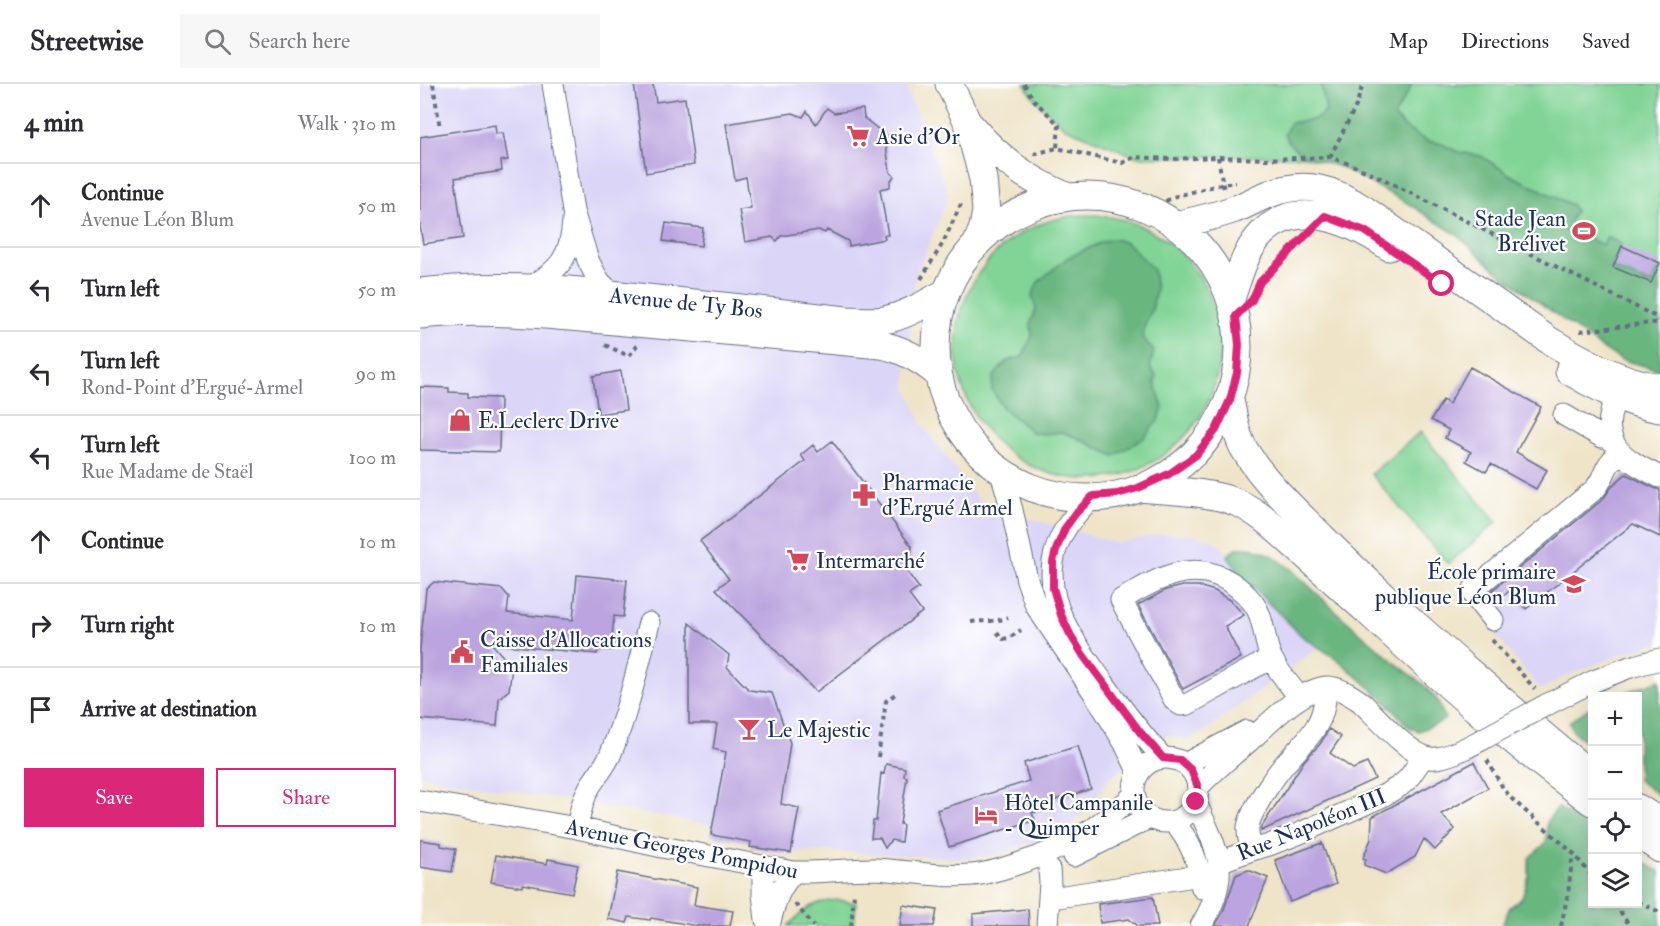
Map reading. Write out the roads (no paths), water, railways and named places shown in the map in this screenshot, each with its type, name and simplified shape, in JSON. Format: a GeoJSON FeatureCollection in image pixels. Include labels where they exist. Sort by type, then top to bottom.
{"type":"FeatureCollection","features":[{"type":"Feature","properties":{"kind":"main road"},"geometry":{"type":"LineString","coordinates":[[949,84],[969,123],[983,179],[986,211],[983,228],[976,245]]}},
{"type":"Feature","properties":{"kind":"main road"},"geometry":{"type":"LineString","coordinates":[[969,123],[990,147],[1024,176],[1068,197]]}},
{"type":"Feature","properties":{"kind":"main road"},"geometry":{"type":"LineString","coordinates":[[1177,225],[1228,212],[1271,193],[1289,188],[1315,188],[1338,194],[1372,215],[1568,352],[1594,366],[1653,386]]}},
{"type":"Feature","properties":{"kind":"main road"},"geometry":{"type":"LineString","coordinates":[[1068,197],[1106,197],[1131,203],[1150,210],[1177,225],[1199,244],[1217,268],[1231,298],[1236,316],[1239,345],[1237,373],[1230,400],[1216,430],[1196,455],[1169,474],[1138,488],[1117,494],[1093,496],[1060,494],[1036,489],[1018,481],[974,448],[959,429],[948,408],[938,374],[937,334],[945,293],[976,245],[996,227],[1018,213],[1042,203],[1068,197]]}},
{"type":"Feature","properties":{"kind":"main road"},"geometry":{"type":"LineString","coordinates":[[1231,298],[1251,248],[1267,228],[1297,215],[1325,216],[1365,231],[1563,368],[1617,396],[1660,409]]}},
{"type":"Feature","properties":{"kind":"main road","name":"Avenue de Ty Bos"},"geometry":{"type":"LineString","coordinates":[[420,292],[475,288],[529,288],[612,294],[846,320],[883,320],[911,311],[945,293]]}},
{"type":"Feature","properties":{"kind":"main road","name":"Avenue de Ty Bos"},"geometry":{"type":"LineString","coordinates":[[420,315],[469,312],[533,314],[881,345],[905,352],[938,374]]}},
{"type":"Feature","properties":{"kind":"main road"},"geometry":{"type":"LineString","coordinates":[[1230,400],[1242,446],[1253,463],[1285,499],[1344,559],[1409,619],[1543,736],[1588,771]]}},
{"type":"Feature","properties":{"kind":"main road"},"geometry":{"type":"LineString","coordinates":[[1138,488],[1202,494],[1238,503],[1256,514],[1300,550],[1440,679],[1534,757],[1590,800]]}},
{"type":"Feature","properties":{"kind":"main road"},"geometry":{"type":"LineString","coordinates":[[1642,811],[1660,822]]}},
{"type":"Feature","properties":{"kind":"main road"},"geometry":{"type":"LineString","coordinates":[[1642,837],[1660,849]]}},
{"type":"Feature","properties":{"kind":"street"},"geometry":{"type":"LineString","coordinates":[[553,84],[573,211],[588,260],[600,282],[612,294]]}},
{"type":"Feature","properties":{"kind":"street"},"geometry":{"type":"LineString","coordinates":[[529,288],[555,270],[565,257],[572,230],[573,211]]}},
{"type":"Feature","properties":{"kind":"street"},"geometry":{"type":"LineString","coordinates":[[1488,614],[1474,596],[1474,589],[1595,489],[1615,444],[1610,415],[1617,396],[1653,386]]}},
{"type":"Feature","properties":{"kind":"street"},"geometry":{"type":"LineString","coordinates":[[1564,414],[1615,444],[1660,477]]}},
{"type":"Feature","properties":{"kind":"street"},"geometry":{"type":"LineString","coordinates":[[1000,469],[1012,510],[1027,580],[1036,606],[1098,699],[1124,742],[1139,773]]}},
{"type":"Feature","properties":{"kind":"street"},"geometry":{"type":"LineString","coordinates":[[1093,496],[1065,528],[1056,550],[1052,576],[1056,602],[1070,634],[1083,655],[1128,717],[1163,758]]}},
{"type":"Feature","properties":{"kind":"street"},"geometry":{"type":"LineString","coordinates":[[1271,658],[1188,704],[1181,705],[1175,701],[1121,600],[1142,587],[1174,573],[1196,571],[1227,579],[1244,592],[1257,609],[1271,658],[1300,698]]}},
{"type":"Feature","properties":{"kind":"street"},"geometry":{"type":"LineString","coordinates":[[577,828],[588,789],[607,762],[616,740],[650,623]]}},
{"type":"Feature","properties":{"kind":"street"},"geometry":{"type":"LineString","coordinates":[[1201,926],[1217,892],[1220,877],[1219,862],[1197,795],[1191,770],[1174,759],[1163,758],[1145,765],[1135,780],[1134,795],[1137,805],[1149,818],[1164,822],[1173,821],[1182,818],[1190,811],[1197,795],[1218,766],[1274,717],[1310,692],[1327,687],[1351,695],[1406,745],[1424,756],[1438,758],[1457,751],[1484,748],[1543,700],[1630,667],[1660,659]]}},
{"type":"Feature","properties":{"kind":"street"},"geometry":{"type":"LineString","coordinates":[[1252,850],[1248,830],[1249,822],[1269,785],[1318,724],[1327,687]]}},
{"type":"Feature","properties":{"kind":"street"},"geometry":{"type":"LineString","coordinates":[[1185,764],[1274,717]]}},
{"type":"Feature","properties":{"kind":"street","name":"Rue Napoléon III"},"geometry":{"type":"LineString","coordinates":[[1219,862],[1298,834],[1390,792],[1408,779],[1424,756]]}},
{"type":"Feature","properties":{"kind":"street"},"geometry":{"type":"LineString","coordinates":[[1047,926],[1050,883],[1043,863],[1061,848],[1090,832],[1134,795]]}},
{"type":"Feature","properties":{"kind":"street","name":"Avenue Georges Pompidou"},"geometry":{"type":"LineString","coordinates":[[420,801],[577,828],[794,872],[872,869],[940,875],[982,874],[1006,878],[1029,875],[1043,863],[1149,818]]}},
{"type":"Feature","properties":{"kind":"street"},"geometry":{"type":"LineString","coordinates":[[1173,821],[1194,852],[1201,875],[1203,898],[1201,926]]}},
{"type":"Feature","properties":{"kind":"street"},"geometry":{"type":"LineString","coordinates":[[763,866],[763,894],[768,926]]}},
{"type":"Feature","properties":{"kind":"street"},"geometry":{"type":"LineString","coordinates":[[768,926],[775,901],[784,882],[794,872]]}},
{"type":"Feature","properties":{"kind":"street"},"geometry":{"type":"LineString","coordinates":[[1050,897],[1201,875]]}},
{"type":"Feature","properties":{"kind":"place","name":"Asie d'Or"},"geometry":{"type":"Point","coordinates":[858,136]}},
{"type":"Feature","properties":{"kind":"place","name":"Stade Jean Brélivet"},"geometry":{"type":"Point","coordinates":[1584,231]}},
{"type":"Feature","properties":{"kind":"place","name":"E.Leclerc Drive"},"geometry":{"type":"Point","coordinates":[460,420]}},
{"type":"Feature","properties":{"kind":"place","name":"Pharmacie d'Ergué Armel"},"geometry":{"type":"Point","coordinates":[864,495]}},
{"type":"Feature","properties":{"kind":"place","name":"Intermarché"},"geometry":{"type":"Point","coordinates":[798,560]}},
{"type":"Feature","properties":{"kind":"place","name":"École primaire publique Léon Blum"},"geometry":{"type":"Point","coordinates":[1574,584]}},
{"type":"Feature","properties":{"kind":"place","name":"Caisse d'Allocations Familiales"},"geometry":{"type":"Point","coordinates":[462,652]}},
{"type":"Feature","properties":{"kind":"place","name":"Le Majestic"},"geometry":{"type":"Point","coordinates":[749,729]}},
{"type":"Feature","properties":{"kind":"place","name":"Hôtel Campanile - Quimper"},"geometry":{"type":"Point","coordinates":[986,815]}}]}
